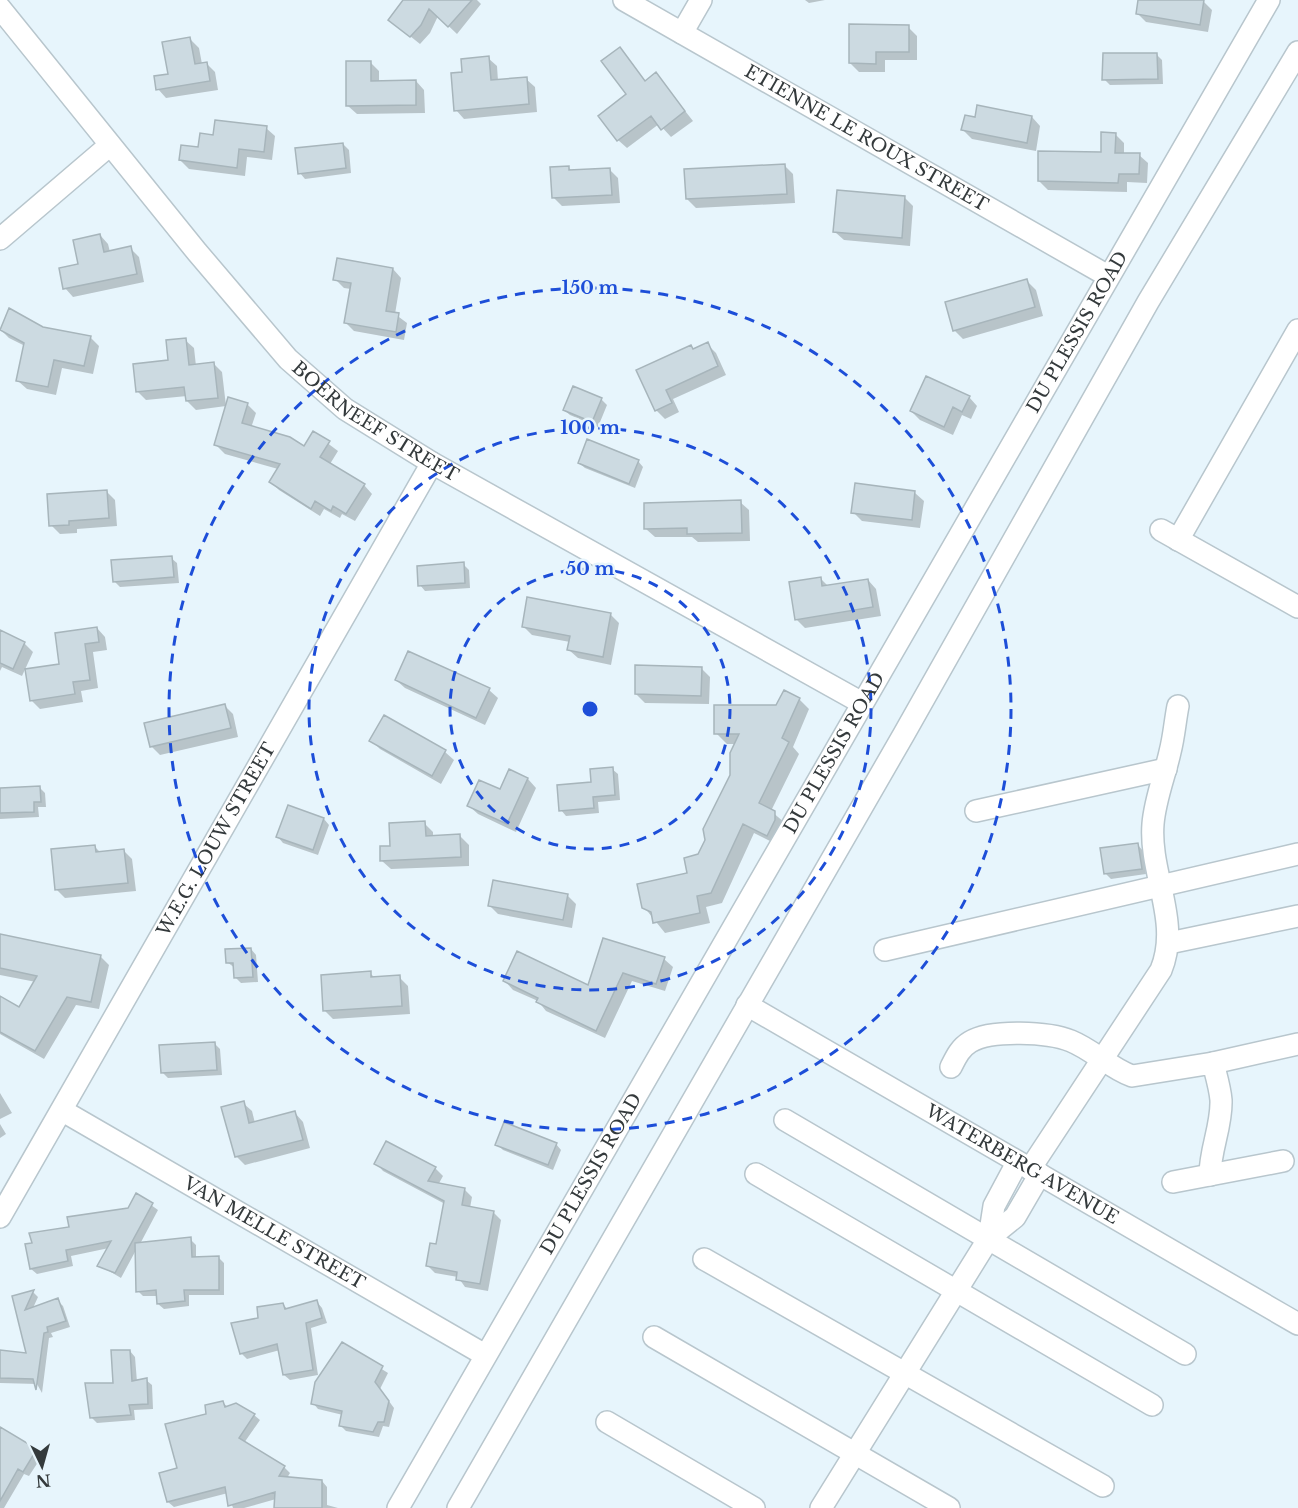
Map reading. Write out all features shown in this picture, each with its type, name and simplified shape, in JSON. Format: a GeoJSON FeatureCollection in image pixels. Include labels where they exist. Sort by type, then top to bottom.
{"type":"FeatureCollection","features":[{"type":"Feature","properties":{"kind":"street","name":"ETIENNE LE ROUX STREET"},"geometry":{"type":"LineString","coordinates":[[624,0],[1108,276]]}},
{"type":"Feature","properties":{"kind":"street"},"geometry":{"type":"LineString","coordinates":[[682,33],[701,0]]}},
{"type":"Feature","properties":{"kind":"street","name":"DU PLESSIS ROAD"},"geometry":{"type":"LineString","coordinates":[[398,1508],[1269,0]]}},
{"type":"Feature","properties":{"kind":"street","name":"BOERNEEF STREET"},"geometry":{"type":"LineString","coordinates":[[0,8],[110,145],[288,359],[345,409],[432,463],[862,703]]}},
{"type":"Feature","properties":{"kind":"street"},"geometry":{"type":"LineString","coordinates":[[458,1508],[910,724],[1148,302],[1298,54]]}},
{"type":"Feature","properties":{"kind":"street"},"geometry":{"type":"LineString","coordinates":[[0,239],[110,145]]}},
{"type":"Feature","properties":{"kind":"street"},"geometry":{"type":"LineString","coordinates":[[1298,330],[1169,535],[1298,607]]}},
{"type":"Feature","properties":{"kind":"street","name":"W.E.G. LOUW STREET"},"geometry":{"type":"LineString","coordinates":[[0,1217],[63,1111],[432,463]]}},
{"type":"Feature","properties":{"kind":"street"},"geometry":{"type":"LineString","coordinates":[[821,1508],[989,1238],[1015,1217],[1029,1169],[1161,970],[1169,943],[1153,824],[1178,706]]}},
{"type":"Feature","properties":{"kind":"street"},"geometry":{"type":"LineString","coordinates":[[976,811],[1166,769]]}},
{"type":"Feature","properties":{"kind":"street"},"geometry":{"type":"LineString","coordinates":[[885,950],[1298,854]]}},
{"type":"Feature","properties":{"kind":"street"},"geometry":{"type":"LineString","coordinates":[[1169,943],[1298,916]]}},
{"type":"Feature","properties":{"kind":"street","name":"WATERBERG AVENUE"},"geometry":{"type":"LineString","coordinates":[[747,1005],[1298,1324]]}},
{"type":"Feature","properties":{"kind":"street"},"geometry":{"type":"LineString","coordinates":[[951,1067],[960,1050],[972,1040],[1010,1034],[1050,1035],[1073,1042],[1132,1076],[1213,1063],[1298,1044]]}},
{"type":"Feature","properties":{"kind":"street"},"geometry":{"type":"LineString","coordinates":[[1210,1175],[1210,1156],[1218,1127],[1221,1100],[1213,1063]]}},
{"type":"Feature","properties":{"kind":"street","name":"VAN MELLE STREET"},"geometry":{"type":"LineString","coordinates":[[63,1111],[485,1355]]}},
{"type":"Feature","properties":{"kind":"street"},"geometry":{"type":"LineString","coordinates":[[785,1120],[1185,1354]]}},
{"type":"Feature","properties":{"kind":"street"},"geometry":{"type":"LineString","coordinates":[[1173,1182],[1283,1161]]}},
{"type":"Feature","properties":{"kind":"street"},"geometry":{"type":"LineString","coordinates":[[756,1174],[1152,1405]]}},
{"type":"Feature","properties":{"kind":"street"},"geometry":{"type":"LineString","coordinates":[[704,1259],[1103,1486]]}},
{"type":"Feature","properties":{"kind":"street"},"geometry":{"type":"LineString","coordinates":[[654,1337],[949,1508]]}},
{"type":"Feature","properties":{"kind":"street"},"geometry":{"type":"LineString","coordinates":[[607,1422],[754,1508]]}},
{"type":"Feature","properties":{"kind":"building"},"geometry":{"type":"Polygon","coordinates":[[[403,0],[472,0],[448,27],[429,9],[421,25],[410,37],[388,20],[403,0]]]}},
{"type":"Feature","properties":{"kind":"building"},"geometry":{"type":"Polygon","coordinates":[[[1138,0],[1204,0],[1200,25],[1136,14],[1138,0]]]}},
{"type":"Feature","properties":{"kind":"building"},"geometry":{"type":"Polygon","coordinates":[[[849,24],[909,25],[909,52],[876,52],[876,64],[849,63],[849,24]]]}},
{"type":"Feature","properties":{"kind":"building"},"geometry":{"type":"Polygon","coordinates":[[[190,37],[195,64],[207,62],[210,81],[156,90],[154,76],[168,74],[162,42],[190,37]]]}},
{"type":"Feature","properties":{"kind":"building"},"geometry":{"type":"Polygon","coordinates":[[[620,47],[645,81],[656,72],[685,111],[661,130],[651,116],[617,141],[598,116],[626,94],[601,61],[620,47]]]}},
{"type":"Feature","properties":{"kind":"building"},"geometry":{"type":"Polygon","coordinates":[[[1103,53],[1157,53],[1158,79],[1102,80],[1103,53]]]}},
{"type":"Feature","properties":{"kind":"building"},"geometry":{"type":"Polygon","coordinates":[[[489,56],[491,80],[527,77],[529,104],[454,111],[451,73],[462,72],[461,59],[489,56]]]}},
{"type":"Feature","properties":{"kind":"building"},"geometry":{"type":"Polygon","coordinates":[[[346,61],[371,61],[371,81],[416,80],[416,105],[346,106],[346,61]]]}},
{"type":"Feature","properties":{"kind":"building"},"geometry":{"type":"Polygon","coordinates":[[[977,105],[1032,116],[1027,143],[961,130],[965,115],[975,117],[977,105]]]}},
{"type":"Feature","properties":{"kind":"building"},"geometry":{"type":"Polygon","coordinates":[[[215,120],[267,126],[264,152],[239,149],[237,168],[179,160],[181,145],[198,147],[200,133],[213,135],[215,120]]]}},
{"type":"Feature","properties":{"kind":"building"},"geometry":{"type":"Polygon","coordinates":[[[1101,132],[1116,133],[1115,153],[1140,153],[1139,174],[1119,174],[1118,183],[1038,181],[1038,151],[1101,152],[1101,132]]]}},
{"type":"Feature","properties":{"kind":"building"},"geometry":{"type":"Polygon","coordinates":[[[343,143],[346,168],[298,174],[295,148],[343,143]]]}},
{"type":"Feature","properties":{"kind":"building"},"geometry":{"type":"Polygon","coordinates":[[[785,164],[787,194],[686,199],[684,169],[785,164]]]}},
{"type":"Feature","properties":{"kind":"building"},"geometry":{"type":"Polygon","coordinates":[[[569,166],[569,170],[610,168],[612,195],[552,198],[550,167],[569,166]]]}},
{"type":"Feature","properties":{"kind":"building"},"geometry":{"type":"Polygon","coordinates":[[[837,190],[905,196],[902,238],[833,232],[837,190]]]}},
{"type":"Feature","properties":{"kind":"building"},"geometry":{"type":"Polygon","coordinates":[[[100,234],[104,252],[131,246],[137,274],[63,289],[59,268],[78,264],[73,240],[100,234]]]}},
{"type":"Feature","properties":{"kind":"building"},"geometry":{"type":"Polygon","coordinates":[[[337,258],[393,268],[386,311],[399,313],[396,332],[344,323],[351,283],[333,280],[337,258]]]}},
{"type":"Feature","properties":{"kind":"building"},"geometry":{"type":"Polygon","coordinates":[[[1027,279],[1035,307],[953,331],[945,302],[1027,279]]]}},
{"type":"Feature","properties":{"kind":"building"},"geometry":{"type":"Polygon","coordinates":[[[9,308],[43,327],[91,336],[84,366],[54,360],[48,387],[16,381],[24,343],[0,330],[9,308]]]}},
{"type":"Feature","properties":{"kind":"building"},"geometry":{"type":"Polygon","coordinates":[[[186,338],[189,365],[214,362],[218,398],[186,401],[184,387],[136,392],[133,364],[168,360],[166,340],[186,338]]]}},
{"type":"Feature","properties":{"kind":"building"},"geometry":{"type":"Polygon","coordinates":[[[708,342],[718,366],[666,390],[672,403],[655,411],[636,370],[691,345],[693,349],[708,342]]]}},
{"type":"Feature","properties":{"kind":"building"},"geometry":{"type":"Polygon","coordinates":[[[926,376],[970,396],[962,412],[953,407],[944,427],[910,411],[926,376]]]}},
{"type":"Feature","properties":{"kind":"building"},"geometry":{"type":"Polygon","coordinates":[[[573,386],[602,398],[592,422],[563,410],[573,386]]]}},
{"type":"Feature","properties":{"kind":"building"},"geometry":{"type":"Polygon","coordinates":[[[228,397],[248,403],[242,423],[290,437],[304,446],[313,431],[330,441],[320,457],[365,484],[346,514],[333,506],[331,511],[315,501],[311,509],[269,482],[280,464],[214,445],[228,397]]]}},
{"type":"Feature","properties":{"kind":"building"},"geometry":{"type":"Polygon","coordinates":[[[587,439],[639,460],[629,484],[578,463],[587,439]]]}},
{"type":"Feature","properties":{"kind":"building"},"geometry":{"type":"Polygon","coordinates":[[[855,483],[915,491],[912,520],[851,513],[855,483]]]}},
{"type":"Feature","properties":{"kind":"building"},"geometry":{"type":"Polygon","coordinates":[[[107,490],[109,518],[69,521],[69,525],[49,526],[47,494],[107,490]]]}},
{"type":"Feature","properties":{"kind":"building"},"geometry":{"type":"Polygon","coordinates":[[[741,500],[742,533],[687,534],[687,528],[644,529],[644,503],[741,500]]]}},
{"type":"Feature","properties":{"kind":"building"},"geometry":{"type":"Polygon","coordinates":[[[172,556],[174,577],[113,582],[111,560],[172,556]]]}},
{"type":"Feature","properties":{"kind":"building"},"geometry":{"type":"Polygon","coordinates":[[[464,562],[465,583],[418,586],[417,566],[464,562]]]}},
{"type":"Feature","properties":{"kind":"building"},"geometry":{"type":"Polygon","coordinates":[[[821,577],[822,586],[868,579],[873,607],[795,620],[789,582],[821,577]]]}},
{"type":"Feature","properties":{"kind":"building"},"geometry":{"type":"Polygon","coordinates":[[[527,597],[611,613],[603,657],[567,650],[570,636],[522,627],[527,597]]]}},
{"type":"Feature","properties":{"kind":"building"},"geometry":{"type":"Polygon","coordinates":[[[97,627],[99,642],[85,644],[90,680],[73,682],[75,694],[30,701],[25,669],[59,664],[55,633],[97,627]]]}},
{"type":"Feature","properties":{"kind":"building"},"geometry":{"type":"Polygon","coordinates":[[[0,630],[25,642],[13,669],[0,663],[0,630]]]}},
{"type":"Feature","properties":{"kind":"building"},"geometry":{"type":"Polygon","coordinates":[[[408,651],[490,688],[476,718],[395,680],[408,651]]]}},
{"type":"Feature","properties":{"kind":"building"},"geometry":{"type":"Polygon","coordinates":[[[635,665],[702,667],[701,696],[635,694],[635,665]]]}},
{"type":"Feature","properties":{"kind":"building"},"geometry":{"type":"Polygon","coordinates":[[[784,690],[800,698],[782,738],[789,742],[759,803],[775,811],[775,820],[767,836],[743,824],[711,893],[697,896],[700,913],[653,923],[651,912],[642,908],[637,884],[687,873],[684,858],[698,854],[705,840],[703,829],[730,775],[730,753],[739,734],[714,734],[714,705],[776,705],[784,690]]]}},
{"type":"Feature","properties":{"kind":"building"},"geometry":{"type":"Polygon","coordinates":[[[225,704],[231,728],[150,747],[144,723],[225,704]]]}},
{"type":"Feature","properties":{"kind":"building"},"geometry":{"type":"Polygon","coordinates":[[[384,715],[446,750],[432,776],[369,741],[384,715]]]}},
{"type":"Feature","properties":{"kind":"building"},"geometry":{"type":"Polygon","coordinates":[[[613,767],[615,795],[593,797],[594,808],[559,811],[557,785],[591,782],[590,769],[613,767]]]}},
{"type":"Feature","properties":{"kind":"building"},"geometry":{"type":"Polygon","coordinates":[[[509,769],[528,778],[507,824],[467,806],[479,780],[500,789],[509,769]]]}},
{"type":"Feature","properties":{"kind":"building"},"geometry":{"type":"Polygon","coordinates":[[[40,786],[41,802],[34,802],[34,812],[0,813],[0,788],[40,786]]]}},
{"type":"Feature","properties":{"kind":"building"},"geometry":{"type":"Polygon","coordinates":[[[288,805],[324,818],[313,850],[276,837],[288,805]]]}},
{"type":"Feature","properties":{"kind":"building"},"geometry":{"type":"Polygon","coordinates":[[[425,821],[426,836],[460,834],[461,857],[380,861],[380,846],[390,846],[389,823],[425,821]]]}},
{"type":"Feature","properties":{"kind":"building"},"geometry":{"type":"Polygon","coordinates":[[[1138,843],[1142,869],[1104,874],[1100,848],[1138,843]]]}},
{"type":"Feature","properties":{"kind":"building"},"geometry":{"type":"Polygon","coordinates":[[[95,845],[96,852],[124,849],[128,883],[55,890],[51,849],[95,845]]]}},
{"type":"Feature","properties":{"kind":"building"},"geometry":{"type":"Polygon","coordinates":[[[493,880],[568,894],[563,920],[488,906],[493,880]]]}},
{"type":"Feature","properties":{"kind":"building"},"geometry":{"type":"Polygon","coordinates":[[[0,934],[101,955],[91,1002],[67,997],[35,1051],[0,1032],[0,996],[19,1007],[37,976],[0,968],[0,934]]]}},
{"type":"Feature","properties":{"kind":"building"},"geometry":{"type":"Polygon","coordinates":[[[603,938],[665,957],[656,984],[623,973],[596,1031],[536,1002],[538,998],[503,981],[517,951],[588,985],[603,938]]]}},
{"type":"Feature","properties":{"kind":"building"},"geometry":{"type":"Polygon","coordinates":[[[251,948],[253,977],[234,978],[233,963],[226,963],[225,949],[251,948]]]}},
{"type":"Feature","properties":{"kind":"building"},"geometry":{"type":"Polygon","coordinates":[[[371,971],[371,977],[400,975],[402,1006],[323,1011],[321,975],[371,971]]]}},
{"type":"Feature","properties":{"kind":"building"},"geometry":{"type":"Polygon","coordinates":[[[215,1042],[217,1070],[161,1073],[159,1045],[215,1042]]]}},
{"type":"Feature","properties":{"kind":"building"},"geometry":{"type":"Polygon","coordinates":[[[244,1101],[249,1123],[295,1111],[303,1140],[235,1157],[221,1107],[244,1101]]]}},
{"type":"Feature","properties":{"kind":"building"},"geometry":{"type":"Polygon","coordinates":[[[504,1122],[557,1143],[548,1165],[495,1145],[504,1122]]]}},
{"type":"Feature","properties":{"kind":"building"},"geometry":{"type":"Polygon","coordinates":[[[386,1141],[436,1167],[428,1181],[465,1188],[462,1205],[494,1211],[480,1284],[456,1280],[457,1272],[426,1266],[430,1243],[436,1244],[444,1201],[374,1164],[386,1141]]]}},
{"type":"Feature","properties":{"kind":"building"},"geometry":{"type":"Polygon","coordinates":[[[136,1193],[153,1203],[115,1273],[97,1266],[111,1241],[66,1250],[68,1261],[30,1269],[25,1244],[32,1243],[29,1233],[69,1227],[67,1217],[128,1208],[136,1193]]]}},
{"type":"Feature","properties":{"kind":"building"},"geometry":{"type":"Polygon","coordinates":[[[191,1237],[192,1257],[219,1256],[219,1290],[184,1290],[185,1301],[157,1304],[156,1290],[136,1292],[135,1243],[191,1237]]]}},
{"type":"Feature","properties":{"kind":"building"},"geometry":{"type":"Polygon","coordinates":[[[34,1290],[25,1310],[58,1298],[66,1321],[47,1327],[48,1332],[44,1333],[36,1390],[33,1379],[0,1378],[0,1350],[26,1353],[12,1296],[34,1290]]]}},
{"type":"Feature","properties":{"kind":"building"},"geometry":{"type":"Polygon","coordinates":[[[317,1300],[322,1318],[306,1323],[313,1370],[283,1375],[277,1344],[240,1354],[231,1323],[258,1318],[257,1307],[283,1303],[285,1309],[317,1300]]]}},
{"type":"Feature","properties":{"kind":"building"},"geometry":{"type":"Polygon","coordinates":[[[342,1342],[383,1366],[375,1382],[389,1401],[384,1422],[378,1422],[373,1432],[339,1426],[342,1411],[311,1404],[315,1382],[342,1342]]]}},
{"type":"Feature","properties":{"kind":"building"},"geometry":{"type":"Polygon","coordinates":[[[111,1350],[130,1350],[132,1381],[147,1378],[148,1404],[129,1405],[131,1415],[90,1418],[85,1383],[113,1383],[111,1350]]]}},
{"type":"Feature","properties":{"kind":"building"},"geometry":{"type":"Polygon","coordinates":[[[223,1401],[225,1407],[236,1403],[255,1414],[239,1438],[285,1466],[279,1476],[322,1480],[322,1508],[274,1508],[275,1492],[228,1506],[225,1487],[167,1502],[159,1473],[177,1468],[165,1424],[206,1414],[205,1405],[223,1401]]]}},
{"type":"Feature","properties":{"kind":"building"},"geometry":{"type":"Polygon","coordinates":[[[0,1427],[37,1449],[23,1472],[18,1469],[0,1501],[0,1427]]]}}]}
